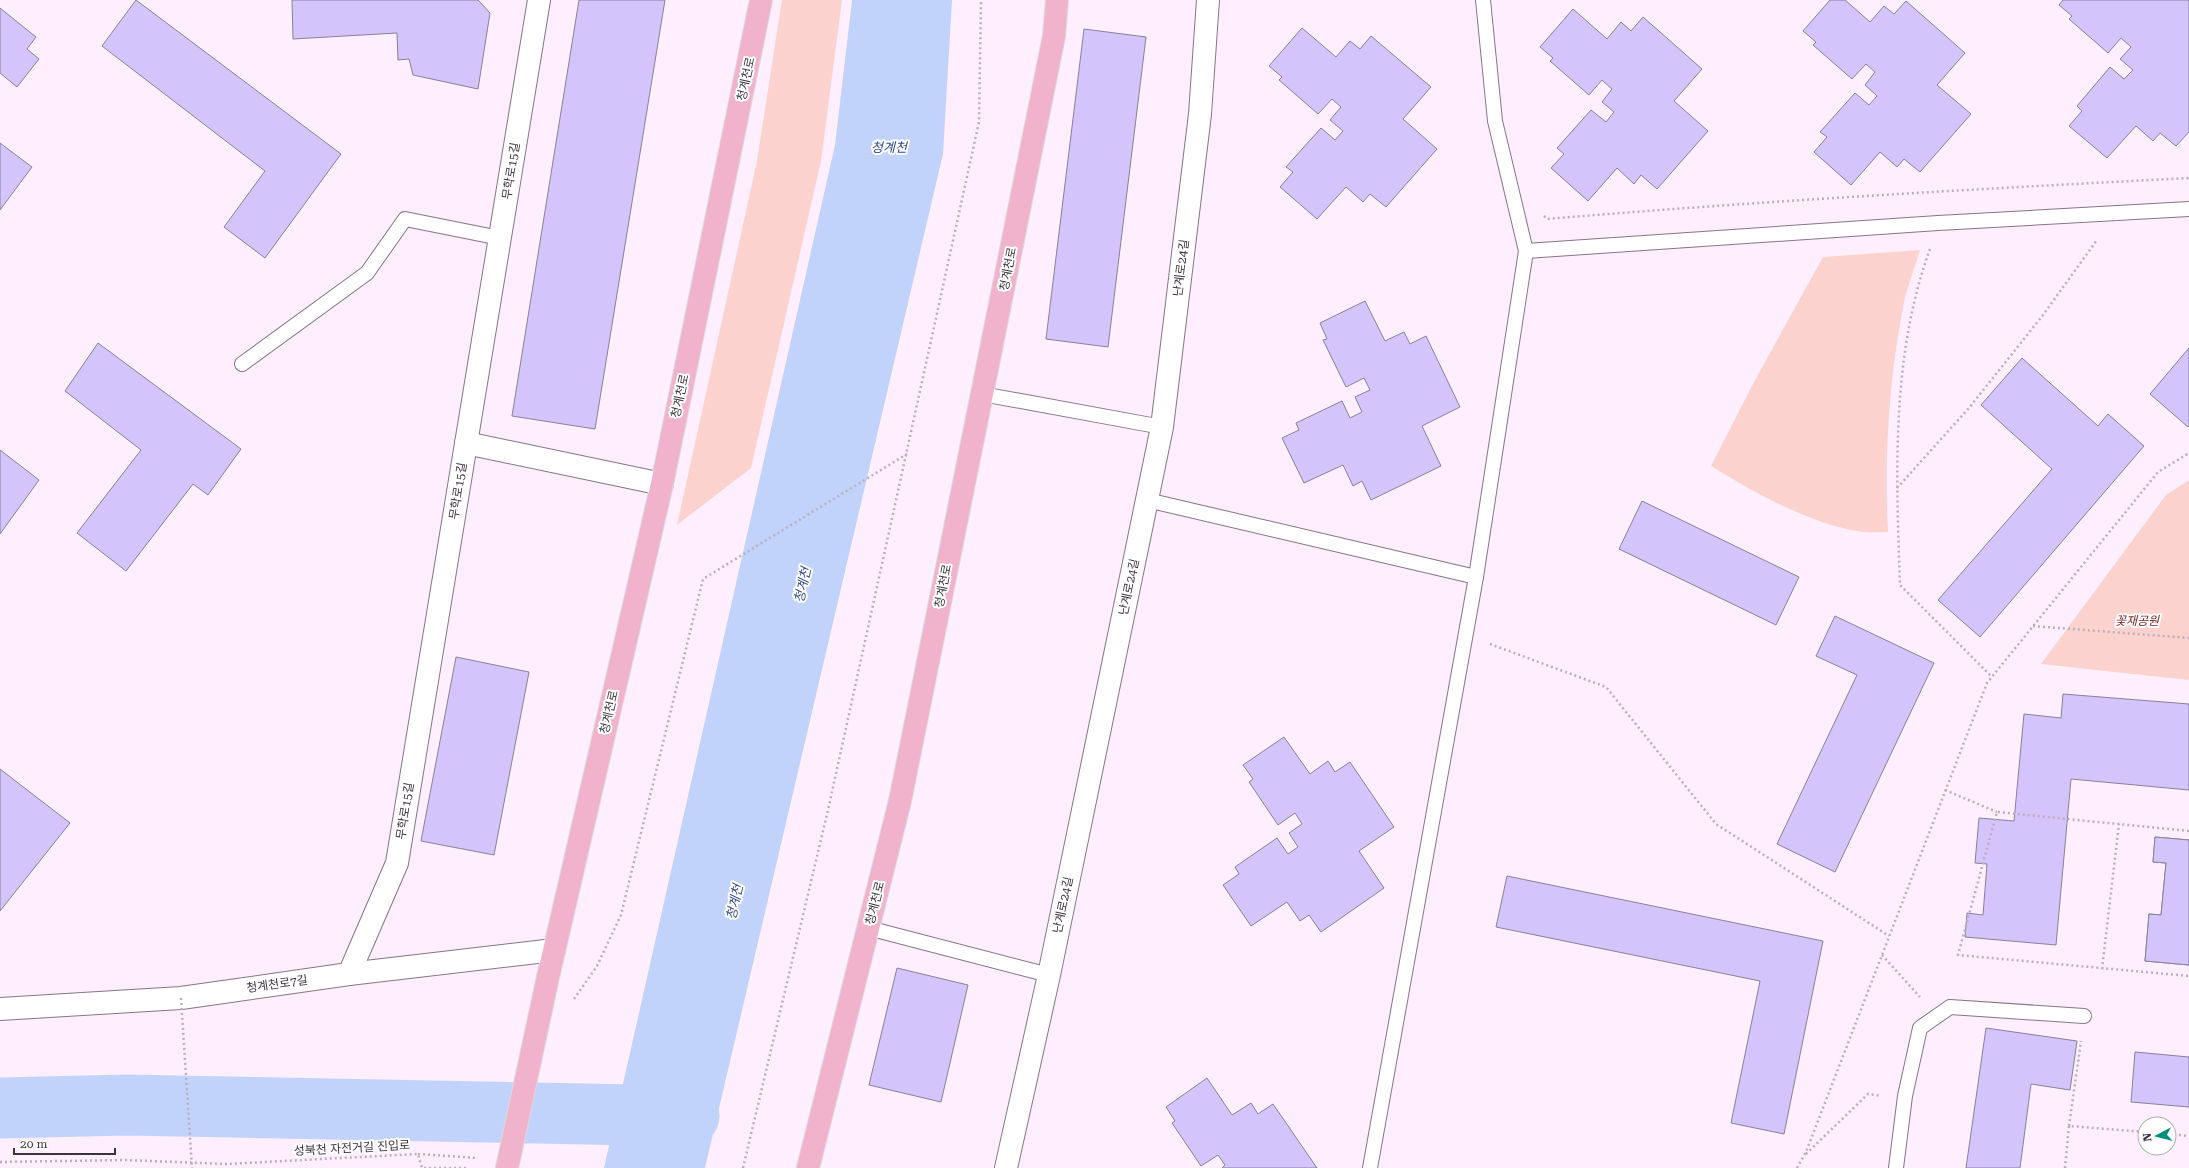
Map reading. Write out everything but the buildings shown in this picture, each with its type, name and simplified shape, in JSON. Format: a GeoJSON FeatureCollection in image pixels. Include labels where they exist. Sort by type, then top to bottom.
{"type":"FeatureCollection","features":[{"type":"Feature","properties":{"kind":"main road","name":"청계천로"},"geometry":{"type":"LineString","coordinates":[[508,1164],[554,950],[662,484],[761,0]]}},
{"type":"Feature","properties":{"kind":"main road","name":"청계천로"},"geometry":{"type":"LineString","coordinates":[[808,1168],[900,801],[1054,36],[1057,0]]}},
{"type":"Feature","properties":{"kind":"street","name":"무학로15길"},"geometry":{"type":"LineString","coordinates":[[349,974],[397,863],[539,0]]}},
{"type":"Feature","properties":{"kind":"street","name":"난계로24길"},"geometry":{"type":"LineString","coordinates":[[1006,1168],[1049,975],[1162,427],[1200,114],[1208,0]]}},
{"type":"Feature","properties":{"kind":"street"},"geometry":{"type":"LineString","coordinates":[[466,443],[662,484]]}},
{"type":"Feature","properties":{"kind":"street","name":"청계천로7길"},"geometry":{"type":"LineString","coordinates":[[0,1008],[180,998],[349,974],[554,950]]}},
{"type":"Feature","properties":{"kind":"lane"},"geometry":{"type":"LineString","coordinates":[[1370,1168],[1476,577],[1526,251],[1495,121],[1483,0]]}},
{"type":"Feature","properties":{"kind":"lane"},"geometry":{"type":"LineString","coordinates":[[1526,251],[1938,222],[2189,209]]}},
{"type":"Feature","properties":{"kind":"lane"},"geometry":{"type":"LineString","coordinates":[[242,364],[367,273],[405,219],[500,238]]}},
{"type":"Feature","properties":{"kind":"lane"},"geometry":{"type":"LineString","coordinates":[[982,394],[1162,427]]}},
{"type":"Feature","properties":{"kind":"lane"},"geometry":{"type":"LineString","coordinates":[[1147,500],[1476,577]]}},
{"type":"Feature","properties":{"kind":"lane"},"geometry":{"type":"LineString","coordinates":[[868,928],[1049,975]]}},
{"type":"Feature","properties":{"kind":"lane"},"geometry":{"type":"LineString","coordinates":[[1896,1168],[1905,1096],[1920,1028],[1950,1007],[2084,1016]]}},
{"type":"Feature","properties":{"kind":"path"},"geometry":{"type":"LineString","coordinates":[[743,1168],[828,810],[980,122],[981,0]]}},
{"type":"Feature","properties":{"kind":"path"},"geometry":{"type":"LineString","coordinates":[[1542,215],[1547,219],[1689,207],[1941,191],[2189,178]]}},
{"type":"Feature","properties":{"kind":"path"},"geometry":{"type":"LineString","coordinates":[[1896,488],[1969,408],[2043,315],[2100,236]]}},
{"type":"Feature","properties":{"kind":"path"},"geometry":{"type":"LineString","coordinates":[[1932,244],[1918,283],[1904,358],[1896,488],[1900,585],[1992,678]]}},
{"type":"Feature","properties":{"kind":"path"},"geometry":{"type":"LineString","coordinates":[[1797,1168],[1804,1156],[1987,684],[2158,472],[2189,453]]}},
{"type":"Feature","properties":{"kind":"path"},"geometry":{"type":"LineString","coordinates":[[570,1005],[597,966],[621,915],[703,579],[906,455]]}},
{"type":"Feature","properties":{"kind":"path"},"geometry":{"type":"LineString","coordinates":[[2033,626],[2189,638]]}},
{"type":"Feature","properties":{"kind":"path"},"geometry":{"type":"LineString","coordinates":[[1465,634],[1606,688],[1716,824],[1889,936]]}},
{"type":"Feature","properties":{"kind":"path"},"geometry":{"type":"LineString","coordinates":[[1945,790],[1997,812],[2189,831]]}},
{"type":"Feature","properties":{"kind":"path"},"geometry":{"type":"LineString","coordinates":[[1997,812],[1958,955],[2189,976]]}},
{"type":"Feature","properties":{"kind":"path"},"geometry":{"type":"LineString","coordinates":[[2102,969],[2120,824]]}},
{"type":"Feature","properties":{"kind":"path"},"geometry":{"type":"LineString","coordinates":[[1882,956],[1924,1002]]}},
{"type":"Feature","properties":{"kind":"path"},"geometry":{"type":"LineString","coordinates":[[180,998],[192,1168]]}},
{"type":"Feature","properties":{"kind":"path"},"geometry":{"type":"LineString","coordinates":[[2065,1168],[2069,1126],[2084,1016]]}},
{"type":"Feature","properties":{"kind":"path"},"geometry":{"type":"LineString","coordinates":[[1804,1156],[1868,1094],[1881,1096]]}},
{"type":"Feature","properties":{"kind":"path"},"geometry":{"type":"LineString","coordinates":[[2069,1126],[2137,1131]]}},
{"type":"Feature","properties":{"kind":"path"},"geometry":{"type":"LineString","coordinates":[[2177,1135],[2189,1136]]}},
{"type":"Feature","properties":{"kind":"path"},"geometry":{"type":"LineString","coordinates":[[418,1154],[478,1158]]}},
{"type":"Feature","properties":{"kind":"path","name":"성북천 자전거길 진입로"},"geometry":{"type":"LineString","coordinates":[[0,1162],[125,1160],[226,1164],[418,1154],[422,1168],[467,1168]]}},
{"type":"Feature","properties":{"kind":"green space"},"geometry":{"type":"Polygon","coordinates":[[[782,0],[842,0],[821,161],[751,468],[677,525],[757,161],[782,0]]]}},
{"type":"Feature","properties":{"kind":"green space"},"geometry":{"type":"Polygon","coordinates":[[[1920,250],[1904,302],[1891,388],[1887,446],[1888,532],[1861,532],[1839,527],[1801,514],[1763,496],[1711,466],[1754,382],[1823,257],[1920,250]]]}},
{"type":"Feature","properties":{"kind":"green space","name":"꽃재공원"},"geometry":{"type":"Polygon","coordinates":[[[2189,480],[2189,680],[2041,664],[2166,495],[2189,480]]]}},
{"type":"Feature","properties":{"kind":"water","name":"청계천"},"geometry":{"type":"Polygon","coordinates":[[[852,0],[952,0],[943,154],[705,1168],[604,1168],[835,145],[852,0]]]}},
{"type":"Feature","properties":{"kind":"waterway"},"geometry":{"type":"LineString","coordinates":[[0,1108],[127,1105],[689,1116]]}}]}
